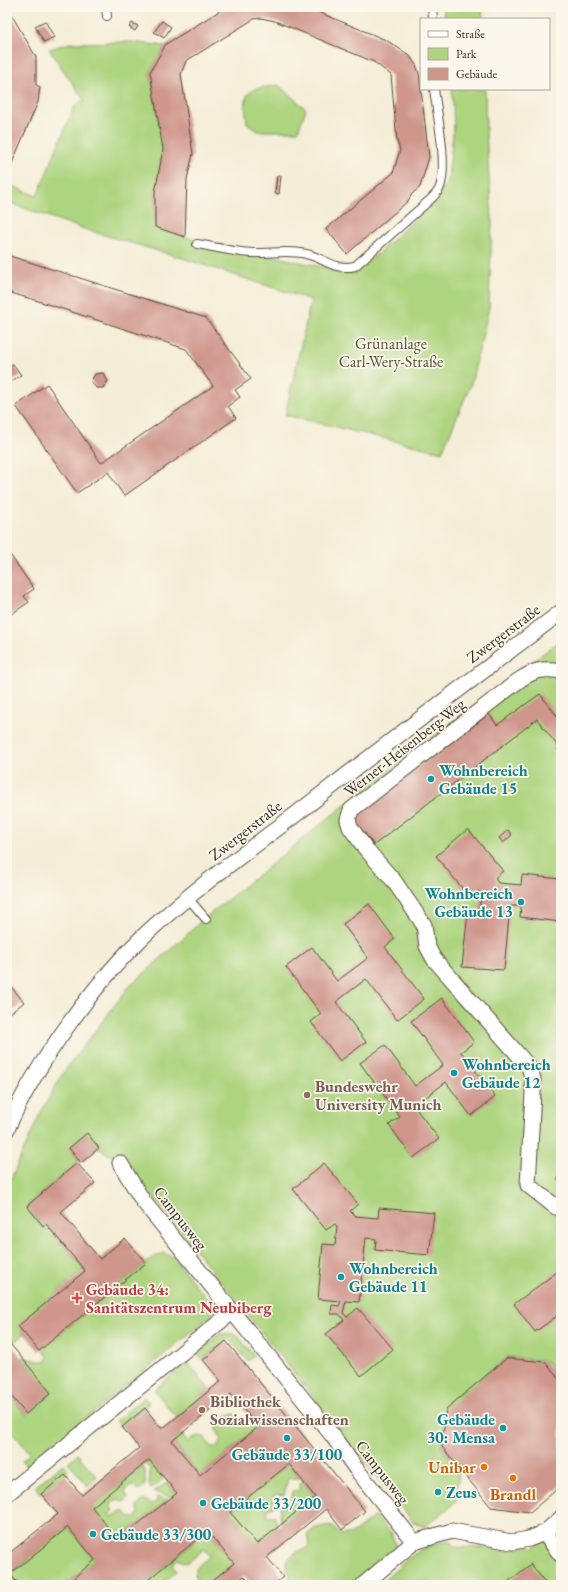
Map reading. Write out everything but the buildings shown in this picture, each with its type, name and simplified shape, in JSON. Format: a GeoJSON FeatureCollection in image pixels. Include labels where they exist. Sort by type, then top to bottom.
{"type":"FeatureCollection","features":[{"type":"Feature","properties":{"kind":"street","name":"Zwergerstraße"},"geometry":{"type":"LineString","coordinates":[[7,1129],[16,1109],[52,1050],[81,1009],[111,972],[149,931],[188,898],[378,750],[561,612]]}},
{"type":"Feature","properties":{"kind":"street","name":"Werner-Heisenberg-Weg"},"geometry":{"type":"LineString","coordinates":[[561,671],[550,669],[533,671],[518,681],[351,810],[348,820],[350,827],[366,850],[394,881],[424,925],[427,946],[434,959],[529,1067],[533,1079],[534,1092],[528,1185],[556,1207],[561,1207]]}},
{"type":"Feature","properties":{"kind":"street","name":"Campusweg"},"geometry":{"type":"LineString","coordinates":[[120,1164],[143,1201],[332,1435],[357,1470],[414,1542]]}},
{"type":"Feature","properties":{"kind":"street"},"geometry":{"type":"LineString","coordinates":[[7,1494],[232,1312]]}},
{"type":"Feature","properties":{"kind":"street"},"geometry":{"type":"LineString","coordinates":[[367,1583],[414,1542],[452,1531],[512,1542],[529,1539],[544,1533],[561,1518]]}},
{"type":"Feature","properties":{"kind":"street"},"geometry":{"type":"LineString","coordinates":[[544,1533],[561,1555]]}},
{"type":"Feature","properties":{"kind":"lane"},"geometry":{"type":"LineString","coordinates":[[432,7],[433,18]]}},
{"type":"Feature","properties":{"kind":"lane"},"geometry":{"type":"LineString","coordinates":[[197,244],[253,253],[288,251],[308,254],[326,263],[346,268],[355,266],[432,199],[440,188],[443,172],[442,151],[434,90]]}},
{"type":"Feature","properties":{"kind":"lane"},"geometry":{"type":"LineString","coordinates":[[188,898],[206,918]]}},
{"type":"Feature","properties":{"kind":"green space"},"geometry":{"type":"Polygon","coordinates":[[[443,7],[482,7],[483,18],[445,18],[443,7]]]}},
{"type":"Feature","properties":{"kind":"green space","name":"Grünanlage Carl-Wery-Straße"},"geometry":{"type":"Polygon","coordinates":[[[132,42],[165,46],[150,72],[163,149],[155,193],[155,227],[185,237],[355,274],[435,201],[448,180],[454,124],[452,90],[485,90],[486,133],[492,219],[489,308],[471,384],[442,452],[285,415],[311,300],[182,258],[84,229],[7,202],[7,184],[37,196],[74,107],[84,100],[49,49],[70,43],[132,42]]]}},
{"type":"Feature","properties":{"kind":"green space"},"geometry":{"type":"Polygon","coordinates":[[[278,85],[306,109],[298,131],[258,131],[247,123],[245,105],[247,95],[254,89],[278,85]]]}},
{"type":"Feature","properties":{"kind":"green space","name":"Bundeswehr University Munich"},"geometry":{"type":"Polygon","coordinates":[[[561,640],[561,1380],[546,1361],[508,1357],[445,1408],[441,1447],[459,1469],[456,1501],[424,1527],[412,1521],[152,1195],[118,1158],[103,1152],[87,1133],[69,1148],[79,1161],[26,1206],[43,1227],[46,1224],[84,1270],[18,1325],[24,1334],[11,1344],[7,1339],[7,1188],[39,1116],[63,1073],[128,988],[205,918],[368,786],[561,640]]]}},
{"type":"Feature","properties":{"kind":"green space"},"geometry":{"type":"Polygon","coordinates":[[[164,1253],[174,1258],[213,1306],[214,1310],[212,1315],[27,1467],[22,1461],[30,1453],[7,1426],[7,1392],[26,1415],[52,1393],[22,1357],[38,1361],[46,1361],[48,1356],[42,1349],[154,1257],[164,1253]]]}},
{"type":"Feature","properties":{"kind":"green space"},"geometry":{"type":"Polygon","coordinates":[[[229,1333],[237,1335],[254,1356],[248,1361],[229,1338],[202,1360],[196,1353],[218,1335],[229,1333]]]}},
{"type":"Feature","properties":{"kind":"green space"},"geometry":{"type":"Polygon","coordinates":[[[187,1362],[209,1389],[176,1417],[154,1390],[187,1362]]]}},
{"type":"Feature","properties":{"kind":"green space"},"geometry":{"type":"Polygon","coordinates":[[[144,1397],[149,1403],[121,1427],[116,1421],[144,1397]]]}},
{"type":"Feature","properties":{"kind":"green space"},"geometry":{"type":"Polygon","coordinates":[[[235,1414],[244,1421],[250,1417],[258,1427],[200,1475],[173,1441],[182,1434],[188,1442],[195,1437],[202,1436],[211,1447],[218,1447],[222,1440],[216,1429],[221,1420],[228,1415],[235,1414]]]}},
{"type":"Feature","properties":{"kind":"green space"},"geometry":{"type":"Polygon","coordinates":[[[77,1454],[97,1477],[88,1486],[68,1462],[77,1454]]]}},
{"type":"Feature","properties":{"kind":"green space"},"geometry":{"type":"Polygon","coordinates":[[[149,1460],[164,1478],[151,1489],[149,1485],[150,1469],[145,1464],[149,1460]]]}},
{"type":"Feature","properties":{"kind":"green space"},"geometry":{"type":"Polygon","coordinates":[[[63,1464],[68,1471],[40,1493],[35,1486],[63,1464]]]}},
{"type":"Feature","properties":{"kind":"green space"},"geometry":{"type":"Polygon","coordinates":[[[288,1464],[300,1478],[288,1478],[284,1495],[274,1494],[273,1508],[268,1508],[267,1515],[275,1516],[277,1527],[257,1544],[230,1512],[288,1464]]]}},
{"type":"Feature","properties":{"kind":"green space"},"geometry":{"type":"Polygon","coordinates":[[[142,1467],[145,1471],[145,1485],[138,1490],[134,1486],[128,1487],[125,1491],[128,1498],[124,1502],[122,1500],[115,1500],[111,1505],[113,1511],[109,1514],[112,1517],[120,1512],[126,1512],[129,1518],[135,1518],[139,1513],[137,1506],[144,1500],[152,1504],[157,1501],[157,1497],[168,1500],[118,1540],[92,1507],[142,1467]]]}},
{"type":"Feature","properties":{"kind":"green space"},"geometry":{"type":"Polygon","coordinates":[[[302,1481],[315,1497],[282,1524],[280,1516],[281,1506],[290,1506],[292,1491],[299,1491],[299,1484],[302,1481]]]}},
{"type":"Feature","properties":{"kind":"green space"},"geometry":{"type":"Polygon","coordinates":[[[167,1482],[176,1493],[171,1497],[154,1492],[167,1482]]]}},
{"type":"Feature","properties":{"kind":"green space"},"geometry":{"type":"Polygon","coordinates":[[[375,1516],[391,1532],[396,1546],[351,1585],[288,1585],[290,1575],[286,1569],[286,1561],[294,1553],[307,1548],[309,1545],[307,1535],[315,1528],[330,1525],[342,1535],[355,1532],[375,1516]]]}},
{"type":"Feature","properties":{"kind":"green space"},"geometry":{"type":"Polygon","coordinates":[[[561,1525],[561,1585],[379,1585],[412,1556],[431,1545],[441,1542],[451,1542],[453,1547],[489,1548],[508,1551],[529,1544],[533,1548],[561,1525]]]}},
{"type":"Feature","properties":{"kind":"green space"},"geometry":{"type":"Polygon","coordinates":[[[68,1527],[95,1560],[64,1585],[20,1585],[11,1574],[68,1527]]]}},
{"type":"Feature","properties":{"kind":"green space"},"geometry":{"type":"Polygon","coordinates":[[[208,1531],[233,1563],[206,1585],[201,1585],[197,1580],[195,1572],[196,1569],[210,1556],[204,1549],[187,1563],[177,1559],[172,1565],[176,1572],[163,1582],[165,1585],[154,1585],[149,1579],[208,1531]]]}},
{"type":"Feature","properties":{"kind":"place","name":"Wohnbereich Gebäude 15"},"geometry":{"type":"Point","coordinates":[431,779]}},
{"type":"Feature","properties":{"kind":"place","name":"Wohnbereich Gebäude 13"},"geometry":{"type":"Point","coordinates":[521,902]}},
{"type":"Feature","properties":{"kind":"place","name":"Wohnbereich Gebäude 12"},"geometry":{"type":"Point","coordinates":[454,1073]}},
{"type":"Feature","properties":{"kind":"place","name":"Bundeswehr University Munich"},"geometry":{"type":"Point","coordinates":[307,1095]}},
{"type":"Feature","properties":{"kind":"place","name":"Wohnbereich Gebäude 11"},"geometry":{"type":"Point","coordinates":[341,1277]}},
{"type":"Feature","properties":{"kind":"place","name":"Gebäude 34: Sanitätszentrum Neubiberg"},"geometry":{"type":"Point","coordinates":[77,1298]}},
{"type":"Feature","properties":{"kind":"place","name":"Bibliothek Sozialwissenschaften"},"geometry":{"type":"Point","coordinates":[202,1410]}},
{"type":"Feature","properties":{"kind":"place","name":"Gebäude 30: Mensa"},"geometry":{"type":"Point","coordinates":[503,1428]}},
{"type":"Feature","properties":{"kind":"place","name":"Gebäude 33/100"},"geometry":{"type":"Point","coordinates":[287,1438]}},
{"type":"Feature","properties":{"kind":"place","name":"Unibar"},"geometry":{"type":"Point","coordinates":[484,1467]}},
{"type":"Feature","properties":{"kind":"place","name":"Brandl"},"geometry":{"type":"Point","coordinates":[513,1478]}},
{"type":"Feature","properties":{"kind":"place","name":"Zeus"},"geometry":{"type":"Point","coordinates":[438,1492]}},
{"type":"Feature","properties":{"kind":"place","name":"Gebäude 33/200"},"geometry":{"type":"Point","coordinates":[203,1503]}},
{"type":"Feature","properties":{"kind":"place","name":"Gebäude 33/300"},"geometry":{"type":"Point","coordinates":[93,1534]}}]}
